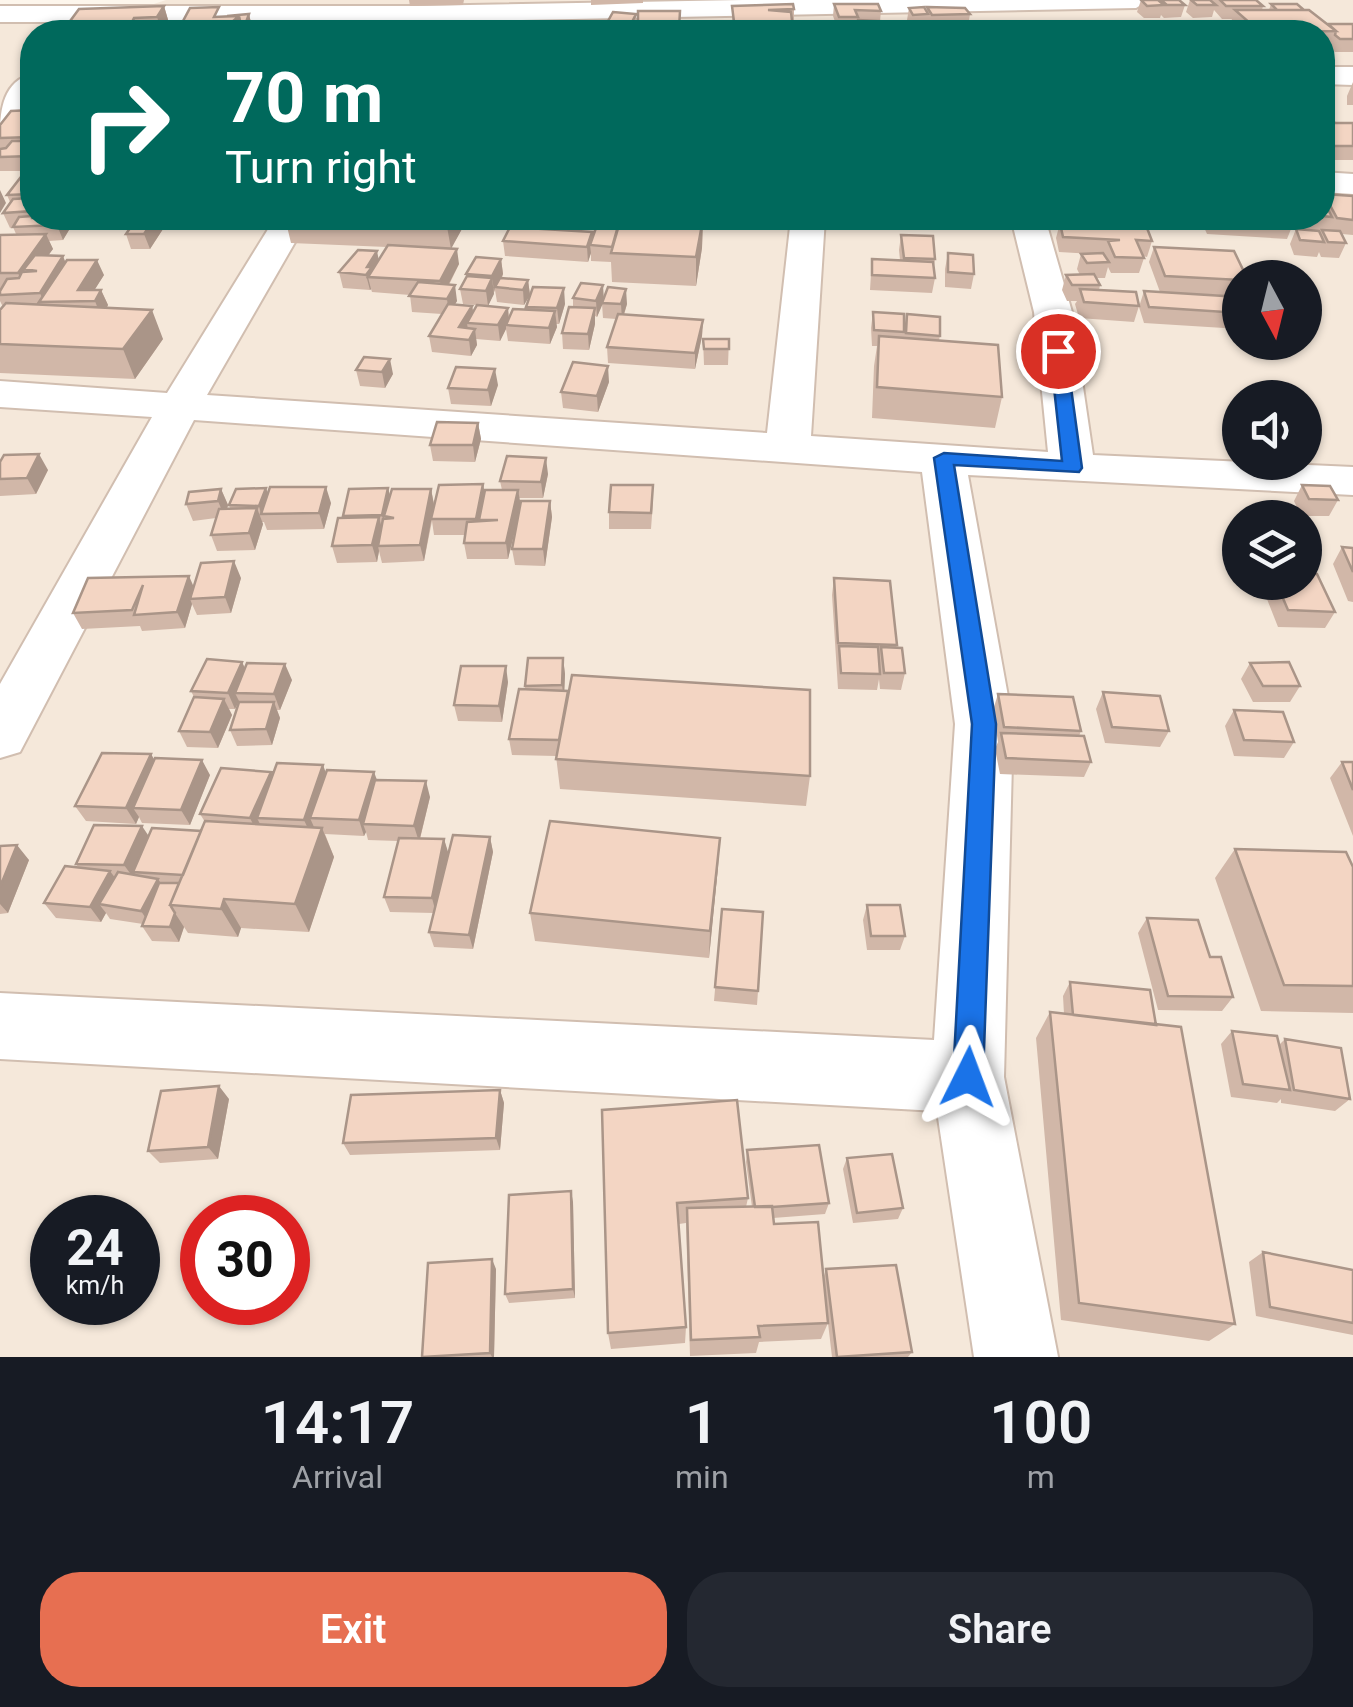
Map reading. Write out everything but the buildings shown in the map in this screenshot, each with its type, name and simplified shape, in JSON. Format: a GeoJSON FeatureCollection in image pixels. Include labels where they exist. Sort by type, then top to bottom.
{"type":"FeatureCollection","features":[{"type":"Feature","properties":{"kind":"street"},"geometry":{"type":"LineString","coordinates":[[95,20],[156,0]]}},
{"type":"Feature","properties":{"kind":"street"},"geometry":{"type":"LineString","coordinates":[[827,20],[919,3],[1000,5],[1136,0]]}},
{"type":"Feature","properties":{"kind":"street"},"geometry":{"type":"LineString","coordinates":[[1000,5],[1003,20]]}},
{"type":"Feature","properties":{"kind":"street"},"geometry":{"type":"LineString","coordinates":[[0,14],[79,20]]}},
{"type":"Feature","properties":{"kind":"street"},"geometry":{"type":"LineString","coordinates":[[0,124],[20,98]]}},
{"type":"Feature","properties":{"kind":"street"},"geometry":{"type":"LineString","coordinates":[[0,736],[178,408],[285,230]]}},
{"type":"Feature","properties":{"kind":"street"},"geometry":{"type":"LineString","coordinates":[[788,447],[807,230]]}},
{"type":"Feature","properties":{"kind":"street"},"geometry":{"type":"LineString","coordinates":[[1031,230],[1053,312],[1072,468]]}},
{"type":"Feature","properties":{"kind":"street"},"geometry":{"type":"LineString","coordinates":[[0,394],[1072,468],[1353,481]]}},
{"type":"Feature","properties":{"kind":"street"},"geometry":{"type":"LineString","coordinates":[[944,458],[984,724],[968,1077],[1016,1357]]}},
{"type":"Feature","properties":{"kind":"street"},"geometry":{"type":"LineString","coordinates":[[0,1026],[968,1077]]}},
{"type":"Feature","properties":{"kind":"shaded area"},"geometry":{"type":"Polygon","coordinates":[[[166,0],[1353,0],[1353,1357],[0,1357],[0,19],[51,20],[20,20],[20,230],[1335,230],[1335,20],[105,20],[166,0]]]}},
{"type":"Feature","properties":{"kind":"route"},"geometry":{"type":"LineString","coordinates":[[968,1077],[984,724],[944,458],[1072,468],[1058,351]]}}]}
